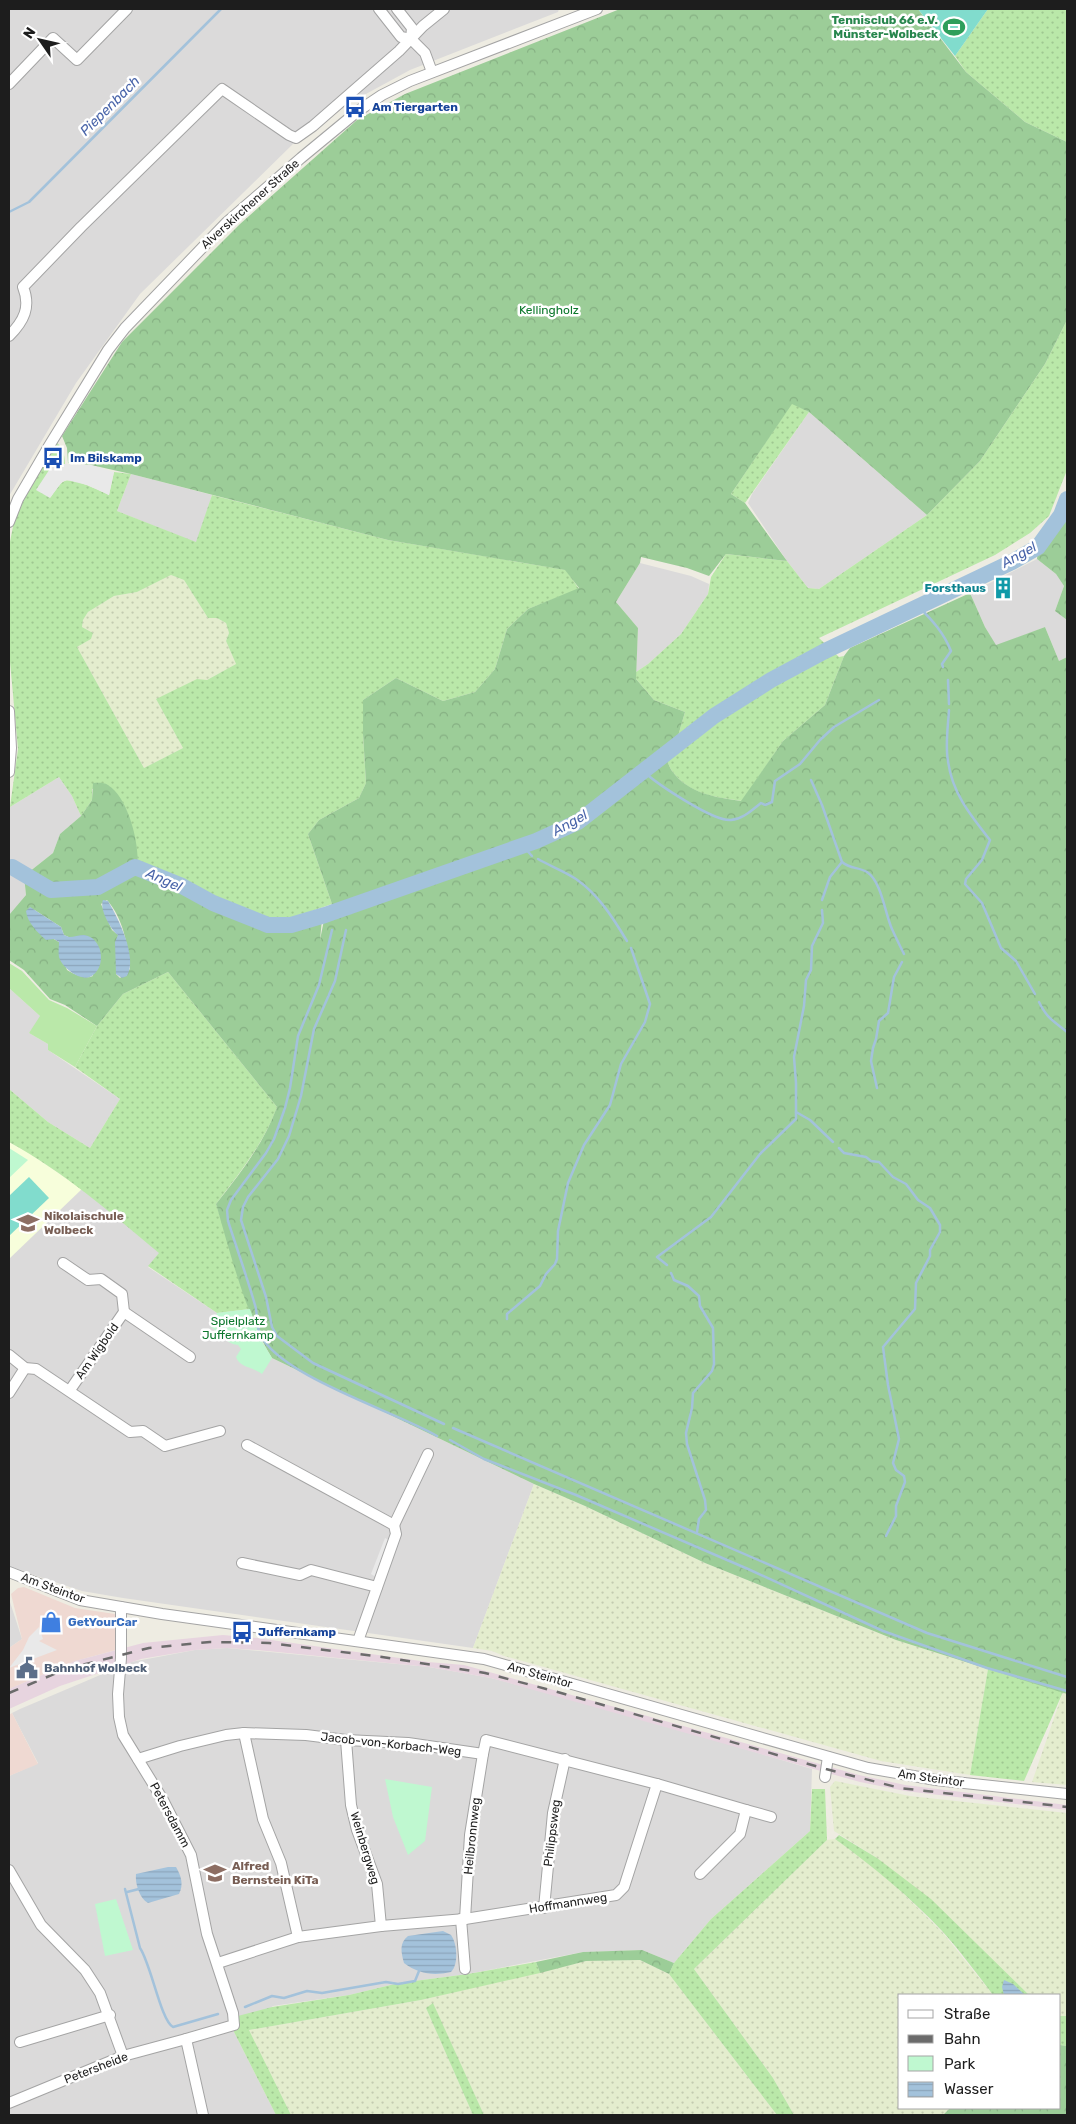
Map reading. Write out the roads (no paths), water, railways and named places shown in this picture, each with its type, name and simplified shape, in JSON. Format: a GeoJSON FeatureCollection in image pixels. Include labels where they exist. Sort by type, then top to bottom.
{"type":"FeatureCollection","features":[{"type":"Feature","properties":{"kind":"street"},"geometry":{"type":"LineString","coordinates":[[9,84],[53,38],[77,60],[127,9]]}},
{"type":"Feature","properties":{"kind":"street"},"geometry":{"type":"LineString","coordinates":[[379,9],[401,37],[411,39],[425,54],[432,72]]}},
{"type":"Feature","properties":{"kind":"street"},"geometry":{"type":"LineString","coordinates":[[397,9],[412,28],[411,39]]}},
{"type":"Feature","properties":{"kind":"street"},"geometry":{"type":"LineString","coordinates":[[9,336],[23,320],[26,311],[26,295],[23,287],[81,227],[222,89],[293,137],[300,136],[444,9]]}},
{"type":"Feature","properties":{"kind":"street","name":"Alverskirchener Straße"},"geometry":{"type":"LineString","coordinates":[[9,522],[18,499],[49,446],[96,368],[125,328],[227,222],[358,111],[382,95],[432,72],[597,9]]}},
{"type":"Feature","properties":{"kind":"street"},"geometry":{"type":"LineString","coordinates":[[312,149],[313,126]]}},
{"type":"Feature","properties":{"kind":"street"},"geometry":{"type":"LineString","coordinates":[[9,711],[11,748],[9,772]]}},
{"type":"Feature","properties":{"kind":"street","name":"Am Wigbold"},"geometry":{"type":"LineString","coordinates":[[64,1263],[88,1280],[100,1279],[122,1294],[124,1312],[70,1390]]}},
{"type":"Feature","properties":{"kind":"street","name":"Am Wigbold"},"geometry":{"type":"LineString","coordinates":[[124,1312],[190,1358]]}},
{"type":"Feature","properties":{"kind":"street","name":"Am Wigbold"},"geometry":{"type":"LineString","coordinates":[[9,1355],[25,1368],[36,1368],[130,1432],[142,1431],[165,1446],[220,1431]]}},
{"type":"Feature","properties":{"kind":"street"},"geometry":{"type":"LineString","coordinates":[[9,1393],[25,1368]]}},
{"type":"Feature","properties":{"kind":"street"},"geometry":{"type":"LineString","coordinates":[[247,1446],[394,1525]]}},
{"type":"Feature","properties":{"kind":"street"},"geometry":{"type":"LineString","coordinates":[[358,1640],[396,1534],[394,1525],[428,1454]]}},
{"type":"Feature","properties":{"kind":"street"},"geometry":{"type":"LineString","coordinates":[[242,1563],[300,1575],[311,1570],[377,1586]]}},
{"type":"Feature","properties":{"kind":"street","name":"Am Steintor"},"geometry":{"type":"LineString","coordinates":[[9,1572],[80,1600],[484,1659],[828,1757],[903,1775],[1067,1794]]}},
{"type":"Feature","properties":{"kind":"street","name":"Petersdamm"},"geometry":{"type":"LineString","coordinates":[[121,1607],[121,1658],[118,1694],[119,1717],[123,1735],[163,1800],[191,1855],[207,1934],[233,2013],[234,2026]]}},
{"type":"Feature","properties":{"kind":"street"},"geometry":{"type":"LineString","coordinates":[[244,1734],[263,1819],[281,1863],[298,1937]]}},
{"type":"Feature","properties":{"kind":"street","name":"Jacob-von-Korbach-Weg"},"geometry":{"type":"LineString","coordinates":[[138,1759],[180,1746],[244,1734],[306,1735],[346,1740],[408,1743],[483,1754]]}},
{"type":"Feature","properties":{"kind":"street","name":"Weinbergweg"},"geometry":{"type":"LineString","coordinates":[[346,1740],[351,1805],[377,1884],[381,1926]]}},
{"type":"Feature","properties":{"kind":"street"},"geometry":{"type":"LineString","coordinates":[[483,1754],[486,1740],[565,1759],[771,1817]]}},
{"type":"Feature","properties":{"kind":"street","name":"Heilbronnweg"},"geometry":{"type":"LineString","coordinates":[[463,1919],[470,1835],[483,1754]]}},
{"type":"Feature","properties":{"kind":"street"},"geometry":{"type":"LineString","coordinates":[[825,1777],[828,1757]]}},
{"type":"Feature","properties":{"kind":"street","name":"Philippsweg"},"geometry":{"type":"LineString","coordinates":[[544,1908],[553,1813],[565,1759]]}},
{"type":"Feature","properties":{"kind":"street","name":"Hoffmannweg"},"geometry":{"type":"LineString","coordinates":[[218,1963],[298,1937],[381,1926],[463,1919],[544,1908],[616,1895],[624,1887],[657,1784]]}},
{"type":"Feature","properties":{"kind":"street"},"geometry":{"type":"LineString","coordinates":[[700,1874],[740,1834],[746,1810]]}},
{"type":"Feature","properties":{"kind":"street"},"geometry":{"type":"LineString","coordinates":[[9,1870],[42,1925],[85,1970],[100,1993],[110,2015],[123,2056]]}},
{"type":"Feature","properties":{"kind":"street"},"geometry":{"type":"LineString","coordinates":[[463,1919],[465,1969]]}},
{"type":"Feature","properties":{"kind":"street"},"geometry":{"type":"LineString","coordinates":[[20,2042],[110,2015]]}},
{"type":"Feature","properties":{"kind":"street","name":"Petersheide"},"geometry":{"type":"LineString","coordinates":[[9,2103],[123,2056],[234,2026]]}},
{"type":"Feature","properties":{"kind":"street"},"geometry":{"type":"LineString","coordinates":[[186,2039],[204,2115]]}},
{"type":"Feature","properties":{"kind":"water"},"geometry":{"type":"Polygon","coordinates":[[[103,900],[108,901],[112,908],[128,948],[130,968],[127,976],[122,978],[116,974],[115,942],[118,935],[106,919],[102,904],[103,900]]]}},
{"type":"Feature","properties":{"kind":"water"},"geometry":{"type":"Polygon","coordinates":[[[30,907],[61,927],[64,935],[69,937],[84,935],[95,941],[101,958],[100,965],[93,975],[84,978],[73,974],[64,966],[59,957],[59,942],[54,939],[46,940],[36,931],[26,911],[30,907]]]}},
{"type":"Feature","properties":{"kind":"water"},"geometry":{"type":"Polygon","coordinates":[[[176,1867],[179,1874],[182,1883],[179,1894],[148,1903],[142,1898],[138,1890],[136,1874],[176,1867]]]}},
{"type":"Feature","properties":{"kind":"water"},"geometry":{"type":"Polygon","coordinates":[[[443,1931],[451,1935],[456,1948],[455,1964],[451,1972],[426,1973],[415,1970],[404,1963],[402,1948],[403,1942],[408,1936],[443,1931]]]}},
{"type":"Feature","properties":{"kind":"water"},"geometry":{"type":"Polygon","coordinates":[[[1004,1980],[1013,1984],[1024,1994],[1004,1994],[1002,1987],[1004,1980]]]}},
{"type":"Feature","properties":{"kind":"waterway","name":"Piepenbach"},"geometry":{"type":"LineString","coordinates":[[9,212],[29,202],[221,9]]}},
{"type":"Feature","properties":{"kind":"waterway","name":"Angel"},"geometry":{"type":"LineString","coordinates":[[12,867],[51,890],[98,887],[135,867],[182,886],[213,903],[268,925],[291,925],[325,915],[536,841],[578,822],[714,716],[771,680],[825,651],[1012,562],[1038,547],[1061,515],[1067,499]]}},
{"type":"Feature","properties":{"kind":"waterway","name":"Angel"},"geometry":{"type":"LineString","coordinates":[[1064,507],[1067,510]]}},
{"type":"Feature","properties":{"kind":"waterway"},"geometry":{"type":"LineString","coordinates":[[918,606],[937,627],[951,651],[942,664],[943,667]]}},
{"type":"Feature","properties":{"kind":"waterway"},"geometry":{"type":"LineString","coordinates":[[948,680],[949,704]]}},
{"type":"Feature","properties":{"kind":"waterway"},"geometry":{"type":"LineString","coordinates":[[643,771],[699,809],[723,819],[739,818],[761,803],[765,805],[772,802],[775,781],[800,764],[820,740],[834,727],[879,700]]}},
{"type":"Feature","properties":{"kind":"waterway"},"geometry":{"type":"LineString","coordinates":[[949,710],[947,749],[950,773],[963,804],[990,840],[982,860],[966,879],[965,884],[982,903],[1001,948],[1016,961],[1035,994]]}},
{"type":"Feature","properties":{"kind":"waterway"},"geometry":{"type":"LineString","coordinates":[[811,780],[842,862],[830,877],[822,900]]}},
{"type":"Feature","properties":{"kind":"waterway"},"geometry":{"type":"LineString","coordinates":[[523,846],[532,856]]}},
{"type":"Feature","properties":{"kind":"waterway"},"geometry":{"type":"LineString","coordinates":[[538,859],[571,876],[592,892],[611,915],[627,941]]}},
{"type":"Feature","properties":{"kind":"waterway"},"geometry":{"type":"LineString","coordinates":[[842,862],[848,866],[864,870],[872,877],[880,890],[890,923],[904,954]]}},
{"type":"Feature","properties":{"kind":"waterway","name":"Angel"},"geometry":{"type":"LineString","coordinates":[[351,906],[351,913]]}},
{"type":"Feature","properties":{"kind":"waterway"},"geometry":{"type":"LineString","coordinates":[[667,1265],[657,1257],[711,1217],[760,1154],[796,1119],[794,1057],[804,1006],[806,980],[811,970],[812,946],[823,923],[822,910]]}},
{"type":"Feature","properties":{"kind":"waterway","name":"Angel"},"geometry":{"type":"LineString","coordinates":[[333,912],[333,919]]}},
{"type":"Feature","properties":{"kind":"waterway"},"geometry":{"type":"LineString","coordinates":[[332,930],[319,985],[298,1036],[290,1088],[274,1139],[266,1153],[231,1200],[227,1210],[228,1221],[255,1305],[260,1334],[271,1349],[290,1364],[314,1378],[437,1436]]}},
{"type":"Feature","properties":{"kind":"waterway"},"geometry":{"type":"LineString","coordinates":[[346,930],[335,981],[314,1029],[301,1096],[289,1136],[278,1159],[248,1197],[243,1207],[241,1220],[266,1297],[272,1327],[277,1336],[313,1363],[444,1424]]}},
{"type":"Feature","properties":{"kind":"waterway"},"geometry":{"type":"LineString","coordinates":[[507,1319],[507,1314],[540,1286],[546,1274],[555,1264],[557,1259],[558,1231],[568,1183],[584,1145],[610,1105],[621,1064],[645,1022],[650,1004],[631,948]]}},
{"type":"Feature","properties":{"kind":"waterway"},"geometry":{"type":"LineString","coordinates":[[877,1088],[871,1061],[873,1048],[879,1021],[888,1013],[894,977],[902,962]]}},
{"type":"Feature","properties":{"kind":"waterway"},"geometry":{"type":"LineString","coordinates":[[1039,1002],[1048,1016],[1067,1032]]}},
{"type":"Feature","properties":{"kind":"waterway"},"geometry":{"type":"LineString","coordinates":[[796,1112],[810,1120],[833,1142]]}},
{"type":"Feature","properties":{"kind":"waterway"},"geometry":{"type":"LineString","coordinates":[[839,1148],[844,1153],[866,1157],[871,1161],[879,1162],[893,1177],[906,1184],[918,1200],[930,1208],[940,1225],[940,1232],[916,1283],[915,1309],[883,1347],[888,1385],[899,1439],[893,1463],[896,1470],[904,1476],[905,1482],[896,1506],[896,1516],[886,1536]]}},
{"type":"Feature","properties":{"kind":"waterway"},"geometry":{"type":"LineString","coordinates":[[671,1273],[674,1280],[688,1286],[699,1296],[700,1306],[713,1328],[714,1364],[712,1371],[693,1393],[692,1408],[686,1433],[687,1444],[705,1500],[706,1510],[699,1519],[697,1532]]}},
{"type":"Feature","properties":{"kind":"waterway"},"geometry":{"type":"LineString","coordinates":[[453,1428],[927,1633],[1067,1677]]}},
{"type":"Feature","properties":{"kind":"waterway"},"geometry":{"type":"LineString","coordinates":[[450,1440],[484,1459],[576,1495],[748,1569],[883,1631],[987,1668],[1067,1691]]}},
{"type":"Feature","properties":{"kind":"waterway"},"geometry":{"type":"LineString","coordinates":[[125,1889],[140,1948],[160,2004],[169,2023],[173,2027],[218,2014]]}},
{"type":"Feature","properties":{"kind":"waterway"},"geometry":{"type":"LineString","coordinates":[[127,1892],[139,1889]]}},
{"type":"Feature","properties":{"kind":"waterway"},"geometry":{"type":"LineString","coordinates":[[245,2007],[272,1996],[284,1998],[307,1991],[322,1993],[386,1982],[398,1984],[415,1981],[419,1971]]}},
{"type":"Feature","properties":{"kind":"railway"},"geometry":{"type":"LineString","coordinates":[[9,1693],[66,1669],[149,1648],[210,1642],[269,1643],[382,1657],[485,1673],[900,1788],[1067,1807]]}},
{"type":"Feature","properties":{"kind":"place","name":"Tennisclub 66 e.V. Münster-Wolbeck"},"geometry":{"type":"Point","coordinates":[954,27]}},
{"type":"Feature","properties":{"kind":"place","name":"Am Tiergarten"},"geometry":{"type":"Point","coordinates":[355,107]}},
{"type":"Feature","properties":{"kind":"place","name":"Im Bilskamp"},"geometry":{"type":"Point","coordinates":[53,458]}},
{"type":"Feature","properties":{"kind":"place","name":"Forsthaus"},"geometry":{"type":"Point","coordinates":[1003,588]}},
{"type":"Feature","properties":{"kind":"place","name":"Nikolaischule Wolbeck"},"geometry":{"type":"Point","coordinates":[28,1223]}},
{"type":"Feature","properties":{"kind":"place","name":"GetYourCar"},"geometry":{"type":"Point","coordinates":[51,1622]}},
{"type":"Feature","properties":{"kind":"place","name":"Juffernkamp"},"geometry":{"type":"Point","coordinates":[242,1632]}},
{"type":"Feature","properties":{"kind":"place","name":"Bahnhof Wolbeck"},"geometry":{"type":"Point","coordinates":[27,1668]}},
{"type":"Feature","properties":{"kind":"place","name":"Alfred Bernstein KiTa"},"geometry":{"type":"Point","coordinates":[215,1873]}},
{"type":"Feature","properties":{"kind":"park label","name":"Kellingholz"},"geometry":{"type":"Point","coordinates":[549,310]}},
{"type":"Feature","properties":{"kind":"park label","name":"Spielplatz Juffernkamp"},"geometry":{"type":"Point","coordinates":[238,1328]}}]}
